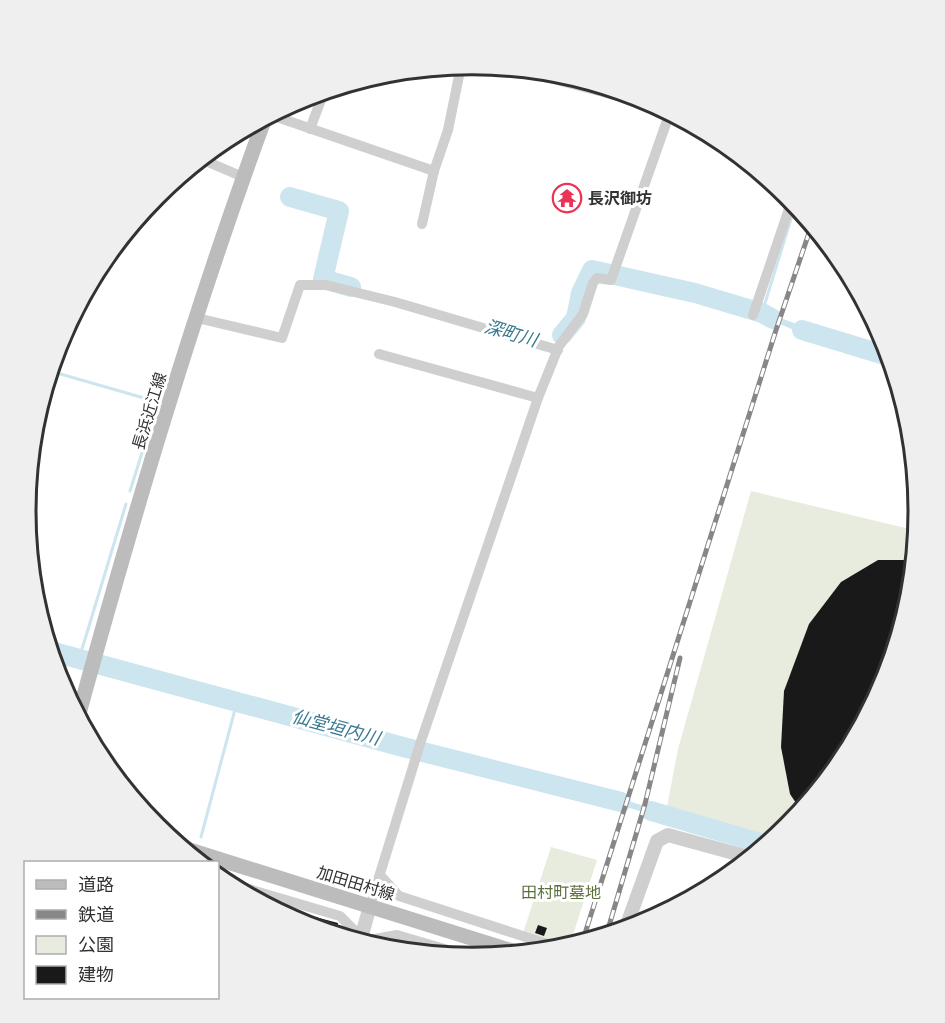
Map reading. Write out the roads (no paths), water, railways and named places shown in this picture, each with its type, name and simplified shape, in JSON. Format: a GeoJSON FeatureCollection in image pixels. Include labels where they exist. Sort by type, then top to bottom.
{"type":"FeatureCollection","features":[{"type":"Feature","properties":{"kind":"main road","name":"長浜近江線"},"geometry":{"type":"LineString","coordinates":[[81,705],[196,318],[261,130]]}},
{"type":"Feature","properties":{"kind":"main road","name":"加田田村線"},"geometry":{"type":"LineString","coordinates":[[201,853],[500,947]]}},
{"type":"Feature","properties":{"kind":"street"},"geometry":{"type":"LineString","coordinates":[[422,224],[434,171],[448,130],[459,75]]}},
{"type":"Feature","properties":{"kind":"street"},"geometry":{"type":"LineString","coordinates":[[310,129],[320,102]]}},
{"type":"Feature","properties":{"kind":"street"},"geometry":{"type":"LineString","coordinates":[[282,119],[434,171]]}},
{"type":"Feature","properties":{"kind":"street"},"geometry":{"type":"LineString","coordinates":[[363,934],[420,744],[473,583],[538,398],[558,350],[583,314],[593,283],[597,278],[611,280],[667,121]]}},
{"type":"Feature","properties":{"kind":"street"},"geometry":{"type":"LineString","coordinates":[[210,163],[243,177]]}},
{"type":"Feature","properties":{"kind":"street"},"geometry":{"type":"LineString","coordinates":[[753,315],[788,211]]}},
{"type":"Feature","properties":{"kind":"street"},"geometry":{"type":"LineString","coordinates":[[196,318],[282,338],[300,285],[326,285],[396,302],[558,350]]}},
{"type":"Feature","properties":{"kind":"street"},"geometry":{"type":"LineString","coordinates":[[380,354],[538,398]]}},
{"type":"Feature","properties":{"kind":"street"},"geometry":{"type":"LineString","coordinates":[[629,919],[657,841],[668,835],[742,855]]}},
{"type":"Feature","properties":{"kind":"street"},"geometry":{"type":"LineString","coordinates":[[230,874],[234,863]]}},
{"type":"Feature","properties":{"kind":"street"},"geometry":{"type":"LineString","coordinates":[[380,875],[399,896],[542,942]]}},
{"type":"Feature","properties":{"kind":"street"},"geometry":{"type":"LineString","coordinates":[[259,892],[340,916],[353,931]]}},
{"type":"Feature","properties":{"kind":"street"},"geometry":{"type":"LineString","coordinates":[[380,938],[397,935],[434,946]]}},
{"type":"Feature","properties":{"kind":"water"},"geometry":{"type":"Polygon","coordinates":[[[760,310],[804,327],[801,333],[761,316],[760,310]]]}},
{"type":"Feature","properties":{"kind":"water"},"geometry":{"type":"Polygon","coordinates":[[[622,799],[651,808],[649,814],[620,805],[622,799]]]}},
{"type":"Feature","properties":{"kind":"waterway","name":"深町川"},"geometry":{"type":"LineString","coordinates":[[290,197],[339,211],[323,279],[351,287]]}},
{"type":"Feature","properties":{"kind":"waterway"},"geometry":{"type":"LineString","coordinates":[[762,313],[792,215]]}},
{"type":"Feature","properties":{"kind":"waterway","name":"深町川"},"geometry":{"type":"LineString","coordinates":[[562,335],[576,318],[581,293],[592,270],[695,293],[762,313],[773,319]]}},
{"type":"Feature","properties":{"kind":"waterway","name":"深町川"},"geometry":{"type":"LineString","coordinates":[[802,330],[880,354]]}},
{"type":"Feature","properties":{"kind":"waterway"},"geometry":{"type":"LineString","coordinates":[[58,373],[158,402],[130,491]]}},
{"type":"Feature","properties":{"kind":"waterway"},"geometry":{"type":"LineString","coordinates":[[79,659],[126,504]]}},
{"type":"Feature","properties":{"kind":"waterway","name":"仙堂垣内川"},"geometry":{"type":"LineString","coordinates":[[60,654],[403,747],[621,802]]}},
{"type":"Feature","properties":{"kind":"waterway"},"geometry":{"type":"LineString","coordinates":[[201,837],[237,702]]}},
{"type":"Feature","properties":{"kind":"waterway","name":"仙堂垣内川"},"geometry":{"type":"LineString","coordinates":[[651,811],[757,842]]}},
{"type":"Feature","properties":{"kind":"railway"},"geometry":{"type":"LineString","coordinates":[[585,933],[776,330],[809,234]]}},
{"type":"Feature","properties":{"kind":"railway"},"geometry":{"type":"LineString","coordinates":[[609,926],[645,804],[680,658]]}},
{"type":"Feature","properties":{"kind":"place","name":"長沢御坊"},"geometry":{"type":"Point","coordinates":[567,198]}},
{"type":"Feature","properties":{"kind":"park label","name":"田村町墓地"},"geometry":{"type":"Point","coordinates":[561,892]}}]}
